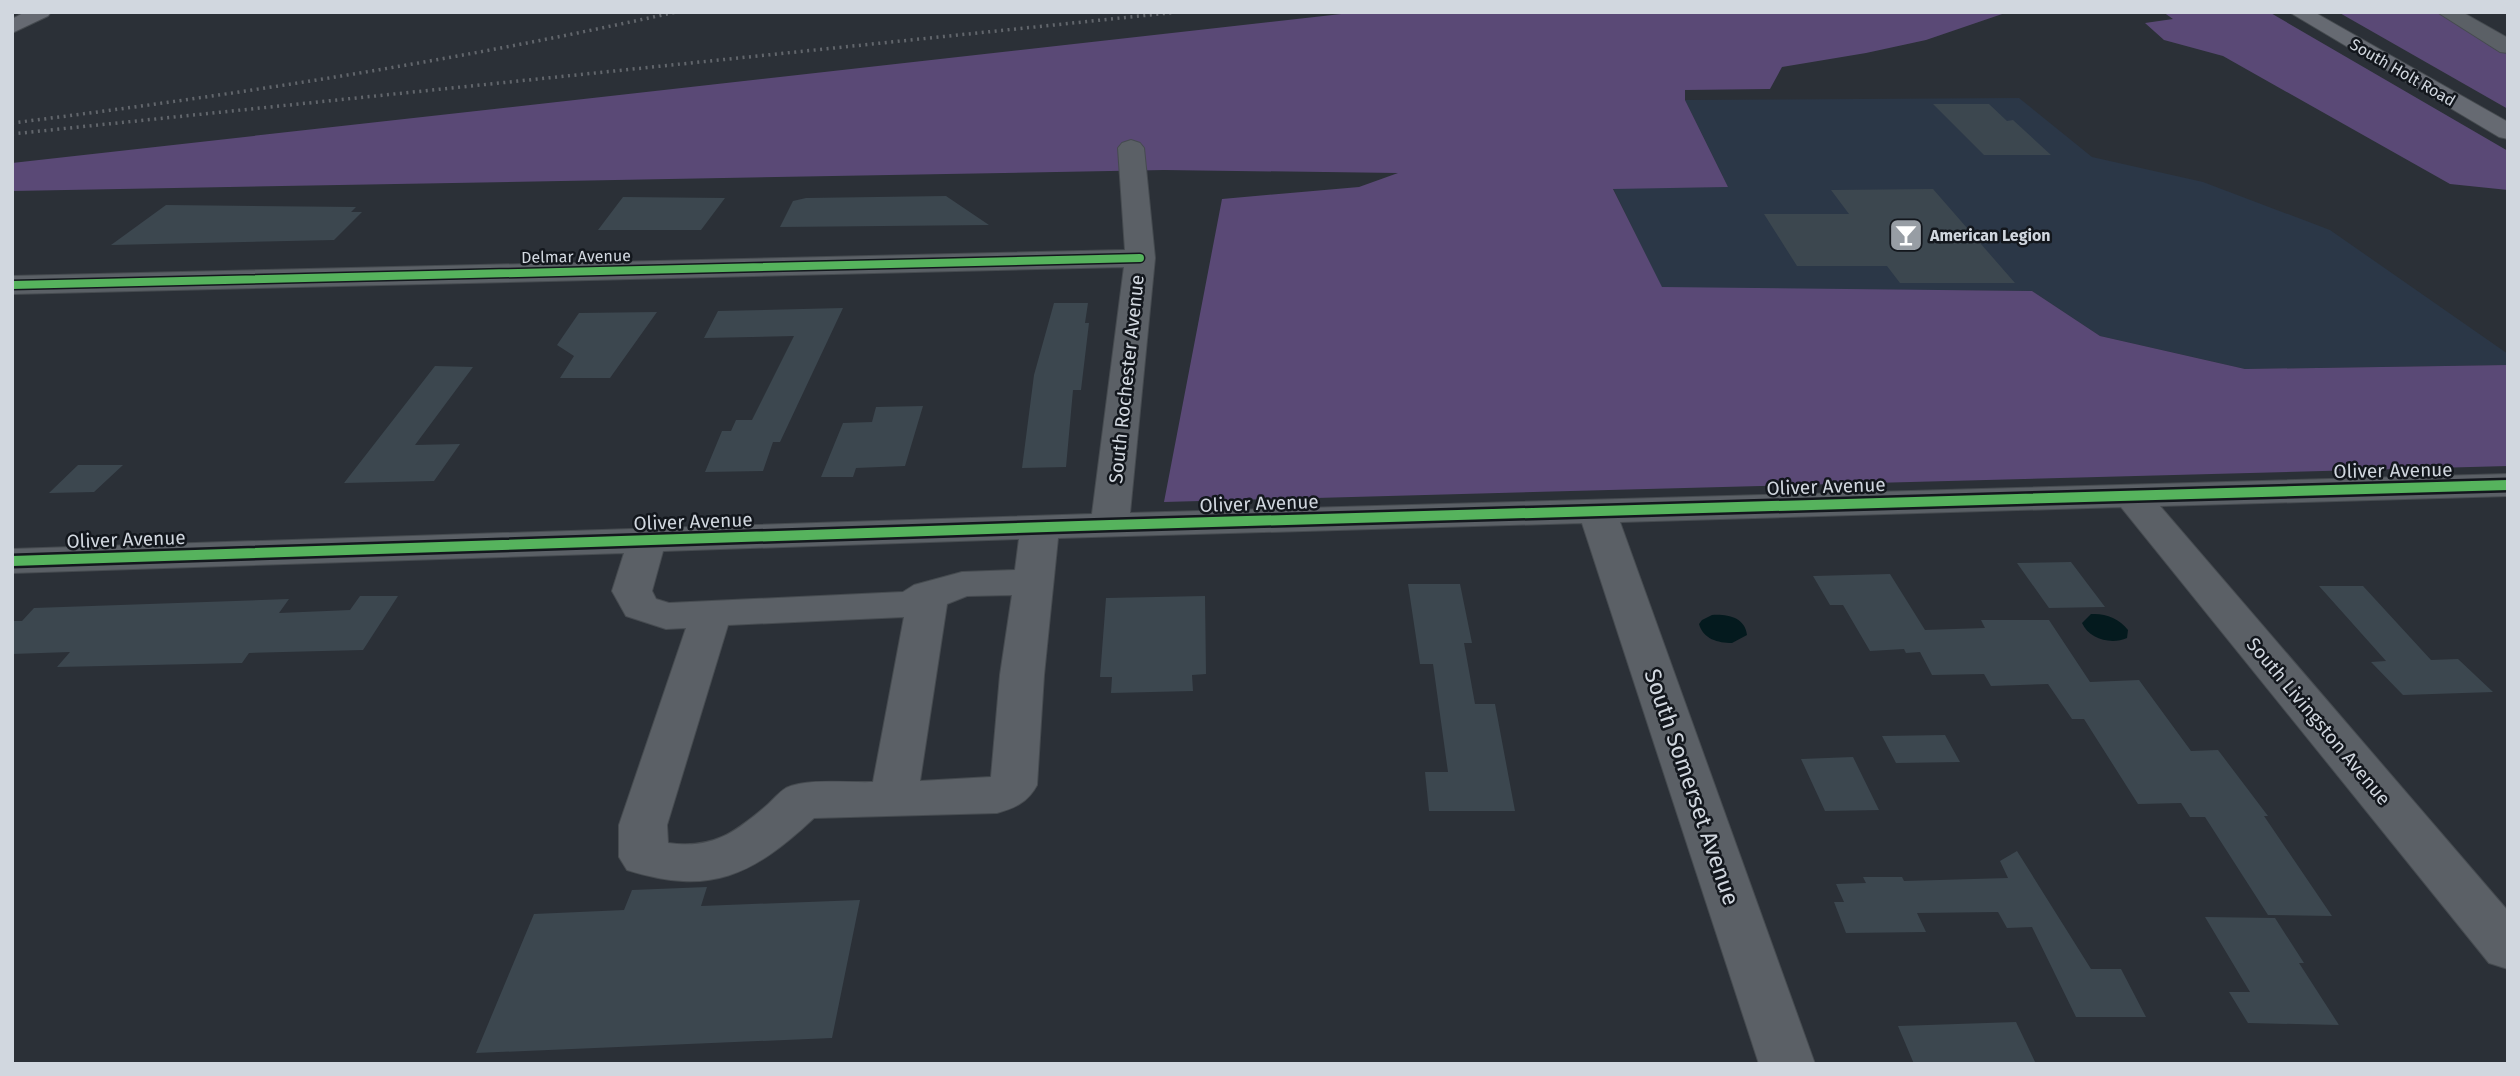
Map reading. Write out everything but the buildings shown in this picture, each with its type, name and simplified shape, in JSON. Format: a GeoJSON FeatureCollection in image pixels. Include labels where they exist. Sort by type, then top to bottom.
{"type":"FeatureCollection","features":[{"type":"Feature","properties":{"kind":"main road"},"geometry":{"type":"LineString","coordinates":[[12,27],[41,12]]}},
{"type":"Feature","properties":{"kind":"main road","name":"South Holt Road"},"geometry":{"type":"LineString","coordinates":[[2299,12],[2508,132]]}},
{"type":"Feature","properties":{"kind":"street"},"geometry":{"type":"LineString","coordinates":[[2447,12],[2508,47]]}},
{"type":"Feature","properties":{"kind":"street","name":"South Rochester Avenue"},"geometry":{"type":"LineString","coordinates":[[1110,525],[1140,258],[1130,148]]}},
{"type":"Feature","properties":{"kind":"street","name":"Delmar Avenue"},"geometry":{"type":"LineString","coordinates":[[12,285],[1140,258]]}},
{"type":"Feature","properties":{"kind":"street","name":"Oliver Avenue"},"geometry":{"type":"LineString","coordinates":[[12,561],[1597,510],[2508,485]]}},
{"type":"Feature","properties":{"kind":"street","name":"South Livingston Avenue"},"geometry":{"type":"LineString","coordinates":[[2130,494],[2508,948]]}},
{"type":"Feature","properties":{"kind":"street","name":"South Somerset Avenue"},"geometry":{"type":"LineString","coordinates":[[1597,510],[1787,1064]]}},
{"type":"Feature","properties":{"kind":"street"},"geometry":{"type":"LineString","coordinates":[[711,613],[643,825],[643,857],[672,865],[728,859],[760,840],[802,802],[997,796],[1014,785],[1022,676],[1040,527]]}},
{"type":"Feature","properties":{"kind":"street"},"geometry":{"type":"LineString","coordinates":[[647,540],[632,592],[640,607],[666,616],[908,604],[928,594],[962,584],[1033,582]]}},
{"type":"Feature","properties":{"kind":"street"},"geometry":{"type":"LineString","coordinates":[[894,799],[928,594]]}},
{"type":"Feature","properties":{"kind":"shaded area"},"geometry":{"type":"Polygon","coordinates":[[[1359,12],[2008,12],[1926,40],[1782,67],[1770,89],[1685,90],[1685,100],[1728,187],[1613,189],[1662,287],[2032,291],[2100,336],[2245,369],[2508,365],[2508,466],[1164,502],[1222,199],[1359,187],[1398,173],[1164,170],[12,191],[12,163],[1359,12]]]}},
{"type":"Feature","properties":{"kind":"shaded area"},"geometry":{"type":"Polygon","coordinates":[[[2163,12],[2269,12],[2508,151],[2508,190],[2450,184],[2223,56],[2164,40],[2145,23],[2173,19],[2163,12]]]}},
{"type":"Feature","properties":{"kind":"shaded area"},"geometry":{"type":"Polygon","coordinates":[[[2338,12],[2455,12],[2508,42],[2508,109],[2338,12]]]}},
{"type":"Feature","properties":{"kind":"shaded area"},"geometry":{"type":"Polygon","coordinates":[[[2019,98],[2092,157],[2203,182],[2330,230],[2508,354],[2508,365],[2245,369],[2100,336],[2032,291],[1662,288],[1613,188],[1728,187],[1685,100],[2019,98]]]}},
{"type":"Feature","properties":{"kind":"shaded area"},"geometry":{"type":"Polygon","coordinates":[[[2091,614],[2116,619],[2128,630],[2127,638],[2108,641],[2095,637],[2082,623],[2091,614]]]}},
{"type":"Feature","properties":{"kind":"shaded area"},"geometry":{"type":"Polygon","coordinates":[[[1712,615],[1724,615],[1739,620],[1747,635],[1732,643],[1712,639],[1704,633],[1699,624],[1712,615]]]}},
{"type":"Feature","properties":{"kind":"railway"},"geometry":{"type":"LineString","coordinates":[[12,123],[345,75],[511,46],[676,12]]}},
{"type":"Feature","properties":{"kind":"railway"},"geometry":{"type":"LineString","coordinates":[[12,134],[1178,12]]}},
{"type":"Feature","properties":{"kind":"cycle path"},"geometry":{"type":"LineString","coordinates":[[12,285],[1140,258]]}},
{"type":"Feature","properties":{"kind":"cycle path"},"geometry":{"type":"LineString","coordinates":[[12,561],[1110,525],[2508,485]]}},
{"type":"Feature","properties":{"kind":"place","name":"American Legion"},"geometry":{"type":"Point","coordinates":[1906,235]}}]}
